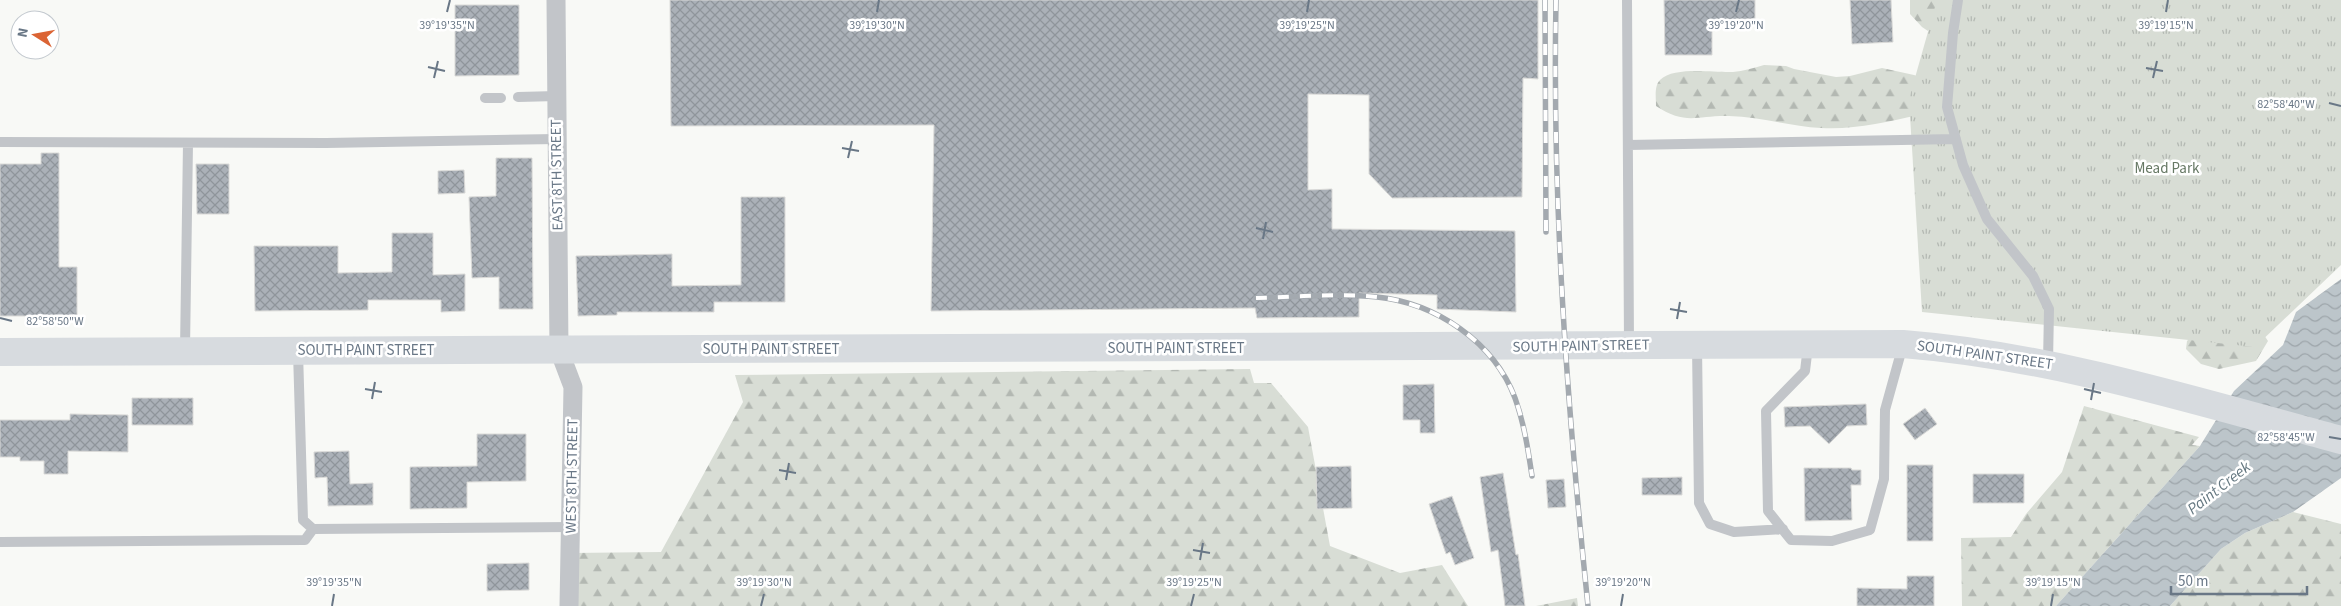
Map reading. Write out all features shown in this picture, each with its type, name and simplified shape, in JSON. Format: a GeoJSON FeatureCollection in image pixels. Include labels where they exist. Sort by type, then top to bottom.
{"type":"FeatureCollection","features":[{"type":"Feature","properties":{"kind":"main road","name":"SOUTH PAINT STREET"},"geometry":{"type":"LineString","coordinates":[[0,352],[1903,344],[1996,354],[2048,363],[2341,440]]}},
{"type":"Feature","properties":{"kind":"street","name":"EAST 8TH STREET"},"geometry":{"type":"LineString","coordinates":[[556,0],[559,350]]}},
{"type":"Feature","properties":{"kind":"street","name":"WEST 8TH STREET"},"geometry":{"type":"LineString","coordinates":[[559,350],[573,387],[569,606]]}},
{"type":"Feature","properties":{"kind":"lane"},"geometry":{"type":"LineString","coordinates":[[1627,0],[1629,346]]}},
{"type":"Feature","properties":{"kind":"lane"},"geometry":{"type":"LineString","coordinates":[[1958,0],[1953,33],[1947,107],[1963,165],[1987,219],[2033,276],[2049,309],[2048,363]]}},
{"type":"Feature","properties":{"kind":"lane"},"geometry":{"type":"LineString","coordinates":[[518,97],[556,96]]}},
{"type":"Feature","properties":{"kind":"lane"},"geometry":{"type":"LineString","coordinates":[[485,98],[501,98]]}},
{"type":"Feature","properties":{"kind":"lane"},"geometry":{"type":"LineString","coordinates":[[1628,145],[1956,138]]}},
{"type":"Feature","properties":{"kind":"lane"},"geometry":{"type":"LineString","coordinates":[[0,142],[326,143],[557,139]]}},
{"type":"Feature","properties":{"kind":"lane"},"geometry":{"type":"LineString","coordinates":[[185,351],[188,143]]}},
{"type":"Feature","properties":{"kind":"lane"},"geometry":{"type":"LineString","coordinates":[[1808,343],[1805,371],[1766,411],[1768,511],[1791,540],[1832,541],[1870,530],[1884,479],[1886,410],[1903,344]]}},
{"type":"Feature","properties":{"kind":"lane"},"geometry":{"type":"LineString","coordinates":[[1697,345],[1698,503],[1710,524],[1734,532],[1782,529]]}},
{"type":"Feature","properties":{"kind":"lane"},"geometry":{"type":"LineString","coordinates":[[298,350],[303,520],[313,530],[571,527]]}},
{"type":"Feature","properties":{"kind":"lane"},"geometry":{"type":"LineString","coordinates":[[0,542],[305,540],[313,530]]}},
{"type":"Feature","properties":{"kind":"green space"},"geometry":{"type":"Polygon","coordinates":[[[1910,0],[1947,0],[1928,31],[1910,14],[1910,0]]]}},
{"type":"Feature","properties":{"kind":"green space","name":"Mead Park"},"geometry":{"type":"Polygon","coordinates":[[[1937,0],[2341,0],[2341,265],[2255,347],[1922,312],[1909,99],[1937,0]]]}},
{"type":"Feature","properties":{"kind":"green space"},"geometry":{"type":"Polygon","coordinates":[[[1764,65],[1786,66],[1836,77],[1850,76],[1882,68],[1927,79],[1919,115],[1858,127],[1821,128],[1729,116],[1684,118],[1666,112],[1656,106],[1657,85],[1666,76],[1695,71],[1733,72],[1764,65]]]}},
{"type":"Feature","properties":{"kind":"green space"},"geometry":{"type":"Polygon","coordinates":[[[2196,332],[2264,335],[2268,341],[2256,361],[2219,369],[2201,364],[2186,349],[2187,341],[2196,332]]]}},
{"type":"Feature","properties":{"kind":"green space"},"geometry":{"type":"Polygon","coordinates":[[[1250,369],[1254,383],[1271,383],[1308,427],[1330,546],[1400,573],[1442,565],[1468,606],[568,606],[570,553],[661,552],[743,402],[735,375],[1250,369]]]}},
{"type":"Feature","properties":{"kind":"green space"},"geometry":{"type":"Polygon","coordinates":[[[2084,406],[2199,437],[2192,445],[2200,446],[2056,606],[1962,606],[1961,538],[2011,537],[2026,514],[2062,472],[2084,406]]]}},
{"type":"Feature","properties":{"kind":"green space"},"geometry":{"type":"Polygon","coordinates":[[[2293,512],[2341,524],[2341,606],[2170,606],[2221,549],[2245,533],[2293,512]]]}},
{"type":"Feature","properties":{"kind":"green space"},"geometry":{"type":"Polygon","coordinates":[[[1577,598],[1578,606],[1536,606],[1577,598]]]}},
{"type":"Feature","properties":{"kind":"water","name":"Paint Creek"},"geometry":{"type":"Polygon","coordinates":[[[2341,279],[2341,478],[2293,512],[2245,533],[2221,549],[2170,606],[2056,606],[2200,446],[2234,391],[2283,345],[2296,312],[2341,279]]]}},
{"type":"Feature","properties":{"kind":"building"},"geometry":{"type":"Polygon","coordinates":[[[670,0],[1538,0],[1538,79],[1523,78],[1522,197],[1392,198],[1369,174],[1369,95],[1308,94],[1308,190],[1332,189],[1332,229],[1515,231],[1516,312],[1437,309],[1437,295],[1359,293],[1359,317],[1257,318],[1255,308],[931,311],[934,125],[671,126],[670,0]]]}},
{"type":"Feature","properties":{"kind":"building"},"geometry":{"type":"Polygon","coordinates":[[[1664,0],[1755,0],[1755,19],[1712,20],[1712,55],[1665,55],[1664,0]]]}},
{"type":"Feature","properties":{"kind":"building"},"geometry":{"type":"Polygon","coordinates":[[[1850,0],[1891,0],[1893,42],[1852,44],[1850,0]]]}},
{"type":"Feature","properties":{"kind":"building"},"geometry":{"type":"Polygon","coordinates":[[[455,5],[519,5],[519,75],[455,76],[455,5]]]}},
{"type":"Feature","properties":{"kind":"building"},"geometry":{"type":"Polygon","coordinates":[[[41,153],[59,153],[59,267],[77,267],[77,316],[0,316],[0,164],[41,164],[41,153]]]}},
{"type":"Feature","properties":{"kind":"building"},"geometry":{"type":"Polygon","coordinates":[[[496,158],[532,158],[533,309],[499,309],[499,277],[472,278],[469,197],[496,196],[496,158]]]}},
{"type":"Feature","properties":{"kind":"building"},"geometry":{"type":"Polygon","coordinates":[[[196,164],[229,164],[229,214],[197,214],[196,164]]]}},
{"type":"Feature","properties":{"kind":"building"},"geometry":{"type":"Polygon","coordinates":[[[464,170],[465,193],[438,194],[438,171],[464,170]]]}},
{"type":"Feature","properties":{"kind":"building"},"geometry":{"type":"Polygon","coordinates":[[[741,197],[785,197],[785,302],[714,302],[714,312],[617,312],[617,315],[578,316],[576,256],[672,254],[672,286],[741,285],[741,197]]]}},
{"type":"Feature","properties":{"kind":"building"},"geometry":{"type":"Polygon","coordinates":[[[392,233],[433,233],[433,275],[465,274],[465,311],[441,312],[441,300],[368,300],[368,310],[255,311],[254,246],[338,246],[338,273],[392,272],[392,233]]]}},
{"type":"Feature","properties":{"kind":"building"},"geometry":{"type":"Polygon","coordinates":[[[1434,384],[1435,433],[1420,433],[1420,420],[1403,420],[1403,385],[1434,384]]]}},
{"type":"Feature","properties":{"kind":"building"},"geometry":{"type":"Polygon","coordinates":[[[132,398],[193,398],[193,425],[132,425],[132,398]]]}},
{"type":"Feature","properties":{"kind":"building"},"geometry":{"type":"Polygon","coordinates":[[[1866,404],[1867,425],[1847,426],[1829,444],[1810,426],[1785,427],[1784,407],[1866,404]]]}},
{"type":"Feature","properties":{"kind":"building"},"geometry":{"type":"Polygon","coordinates":[[[1925,408],[1937,424],[1915,440],[1903,424],[1925,408]]]}},
{"type":"Feature","properties":{"kind":"building"},"geometry":{"type":"Polygon","coordinates":[[[70,414],[128,415],[128,452],[68,451],[68,474],[44,474],[44,461],[20,461],[20,457],[0,457],[0,420],[70,420],[70,414]]]}},
{"type":"Feature","properties":{"kind":"building"},"geometry":{"type":"Polygon","coordinates":[[[477,434],[526,434],[526,481],[467,482],[467,508],[410,509],[410,467],[477,466],[477,434]]]}},
{"type":"Feature","properties":{"kind":"building"},"geometry":{"type":"Polygon","coordinates":[[[349,451],[350,484],[373,483],[373,505],[328,506],[327,477],[315,478],[314,452],[349,451]]]}},
{"type":"Feature","properties":{"kind":"building"},"geometry":{"type":"Polygon","coordinates":[[[1907,465],[1933,465],[1933,541],[1907,541],[1907,465]]]}},
{"type":"Feature","properties":{"kind":"building"},"geometry":{"type":"Polygon","coordinates":[[[1351,466],[1352,508],[1317,509],[1316,467],[1351,466]]]}},
{"type":"Feature","properties":{"kind":"building"},"geometry":{"type":"Polygon","coordinates":[[[1804,468],[1851,468],[1852,470],[1861,470],[1861,485],[1851,485],[1852,520],[1805,521],[1804,468]]]}},
{"type":"Feature","properties":{"kind":"building"},"geometry":{"type":"Polygon","coordinates":[[[1503,473],[1516,555],[1518,554],[1525,606],[1505,606],[1498,550],[1491,552],[1480,477],[1503,473]]]}},
{"type":"Feature","properties":{"kind":"building"},"geometry":{"type":"Polygon","coordinates":[[[1973,474],[2024,474],[2024,503],[1973,503],[1973,474]]]}},
{"type":"Feature","properties":{"kind":"building"},"geometry":{"type":"Polygon","coordinates":[[[1682,477],[1682,495],[1642,495],[1642,478],[1682,477]]]}},
{"type":"Feature","properties":{"kind":"building"},"geometry":{"type":"Polygon","coordinates":[[[1564,479],[1566,507],[1548,508],[1546,480],[1564,479]]]}},
{"type":"Feature","properties":{"kind":"building"},"geometry":{"type":"Polygon","coordinates":[[[1452,496],[1474,558],[1455,565],[1450,552],[1446,554],[1429,504],[1452,496]]]}},
{"type":"Feature","properties":{"kind":"building"},"geometry":{"type":"Polygon","coordinates":[[[529,563],[529,590],[487,591],[487,564],[529,563]]]}},
{"type":"Feature","properties":{"kind":"building"},"geometry":{"type":"Polygon","coordinates":[[[1907,576],[1934,576],[1934,606],[1857,606],[1857,588],[1907,589],[1907,576]]]}},
{"type":"Feature","properties":{"kind":"railway"},"geometry":{"type":"LineString","coordinates":[[1545,0],[1546,232]]}},
{"type":"Feature","properties":{"kind":"railway"},"geometry":{"type":"LineString","coordinates":[[1556,0],[1556,152],[1563,304],[1588,606]]}},
{"type":"Feature","properties":{"kind":"railway"},"geometry":{"type":"LineString","coordinates":[[1256,298],[1332,295],[1377,297],[1420,307],[1460,329],[1478,343],[1493,359],[1515,398],[1521,417],[1532,476]]}}]}
